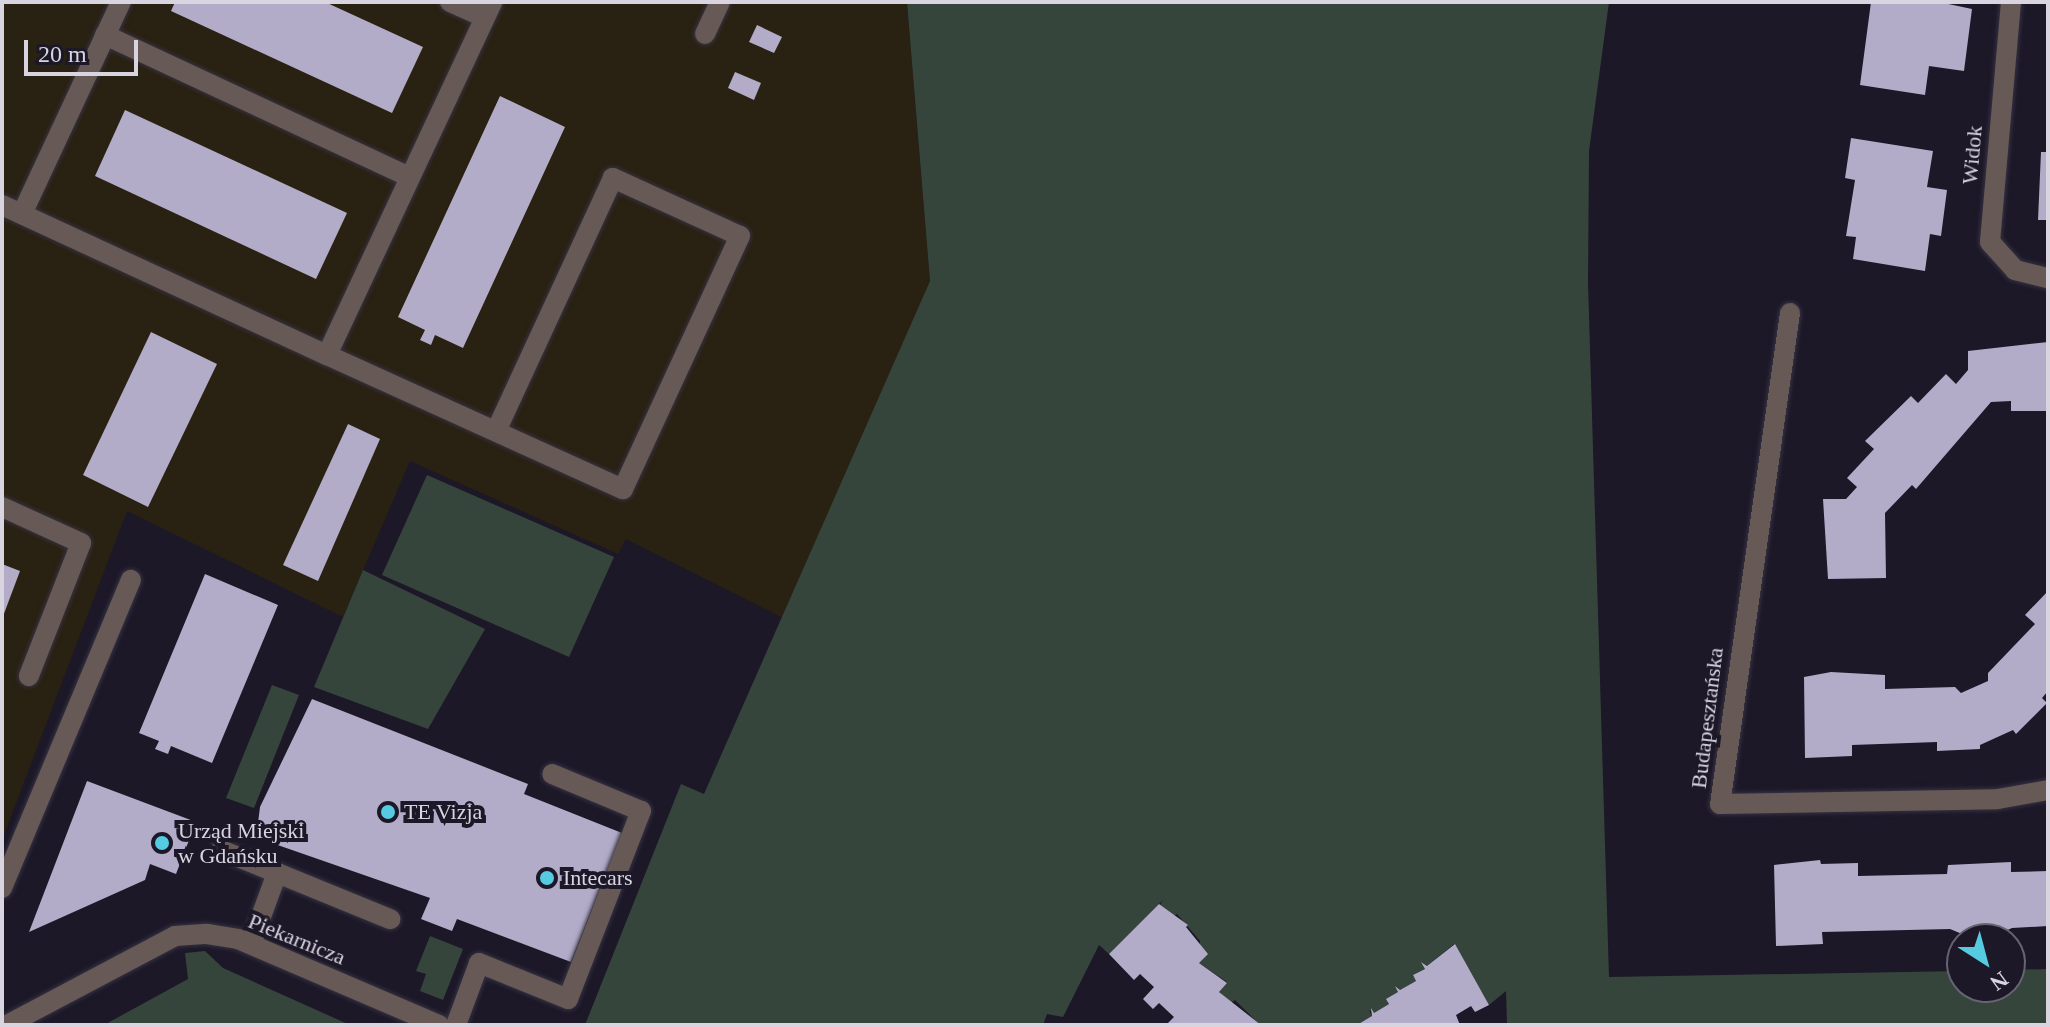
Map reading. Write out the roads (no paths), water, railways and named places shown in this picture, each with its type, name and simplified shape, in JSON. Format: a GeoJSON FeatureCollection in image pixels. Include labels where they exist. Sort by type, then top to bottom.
{"type":"FeatureCollection","features":[{"type":"Feature","properties":{"kind":"street"},"geometry":{"type":"LineString","coordinates":[[22,214],[121,2]]}},
{"type":"Feature","properties":{"kind":"street"},"geometry":{"type":"LineString","coordinates":[[327,355],[488,10],[450,2]]}},
{"type":"Feature","properties":{"kind":"street"},"geometry":{"type":"LineString","coordinates":[[705,34],[720,2]]}},
{"type":"Feature","properties":{"kind":"street","name":"Widok"},"geometry":{"type":"LineString","coordinates":[[2011,2],[1990,242],[2015,270],[2048,278]]}},
{"type":"Feature","properties":{"kind":"street"},"geometry":{"type":"LineString","coordinates":[[105,35],[409,177]]}},
{"type":"Feature","properties":{"kind":"street"},"geometry":{"type":"LineString","coordinates":[[2,205],[327,355],[623,489],[740,236],[613,178],[496,431]]}},
{"type":"Feature","properties":{"kind":"street","name":"Budapesztańska"},"geometry":{"type":"LineString","coordinates":[[1790,313],[1720,804],[1998,799],[2048,790]]}},
{"type":"Feature","properties":{"kind":"street"},"geometry":{"type":"LineString","coordinates":[[2,507],[81,543],[29,676]]}},
{"type":"Feature","properties":{"kind":"street"},"geometry":{"type":"LineString","coordinates":[[2,888],[131,580]]}},
{"type":"Feature","properties":{"kind":"street"},"geometry":{"type":"LineString","coordinates":[[456,1025],[479,963],[568,999],[641,811],[552,774]]}},
{"type":"Feature","properties":{"kind":"street"},"geometry":{"type":"LineString","coordinates":[[221,850],[390,919]]}},
{"type":"Feature","properties":{"kind":"street"},"geometry":{"type":"LineString","coordinates":[[251,944],[277,873]]}},
{"type":"Feature","properties":{"kind":"street","name":"Piekarnicza"},"geometry":{"type":"LineString","coordinates":[[7,1025],[175,936],[207,934],[251,944],[439,1025]]}},
{"type":"Feature","properties":{"kind":"place","name":"TE Vizja"},"geometry":{"type":"Point","coordinates":[388,812]}},
{"type":"Feature","properties":{"kind":"place","name":"Urząd Miejski w Gdańsku"},"geometry":{"type":"Point","coordinates":[162,843]}},
{"type":"Feature","properties":{"kind":"place","name":"Intecars"},"geometry":{"type":"Point","coordinates":[547,878]}}]}
